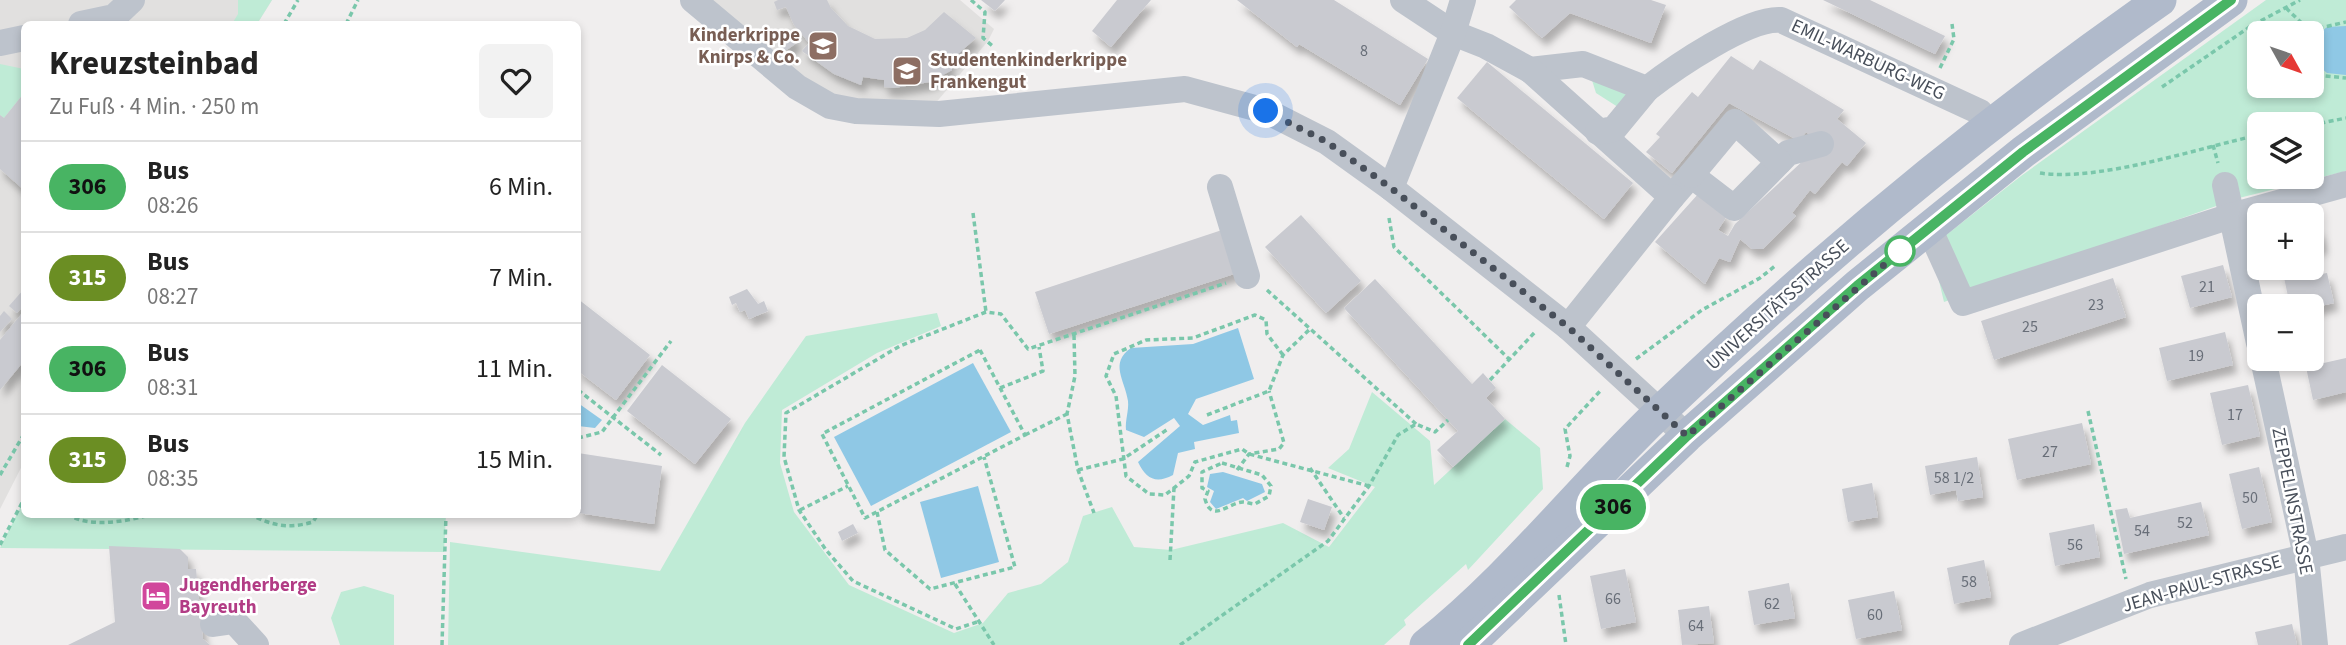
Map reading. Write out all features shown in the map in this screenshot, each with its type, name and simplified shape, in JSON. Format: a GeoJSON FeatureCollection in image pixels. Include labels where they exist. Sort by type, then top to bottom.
{"type":"FeatureCollection","features":[{"type":"Feature","properties":{"kind":"main road","name":"UNIVERSITÄTSSTRASSE"},"geometry":{"type":"LineString","coordinates":[[1426,645],[1524,552],[1661,411],[1821,264],[1995,122],[2161,0]]}},
{"type":"Feature","properties":{"kind":"main road","name":"UNIVERSITÄTSSTRASSE"},"geometry":{"type":"LineString","coordinates":[[1468,645],[1687,436],[1857,286],[2076,113],[2241,13]]}},
{"type":"Feature","properties":{"kind":"street"},"geometry":{"type":"LineString","coordinates":[[693,0],[797,87],[830,106],[856,111],[939,114],[1185,89],[1266,111],[1327,142],[1391,188],[1559,321],[1687,436]]}},
{"type":"Feature","properties":{"kind":"street"},"geometry":{"type":"LineString","coordinates":[[1403,0],[1453,33],[1486,46],[1530,70],[1672,197]]}},
{"type":"Feature","properties":{"kind":"street"},"geometry":{"type":"LineString","coordinates":[[1391,188],[1453,33],[1463,0]]}},
{"type":"Feature","properties":{"kind":"street"},"geometry":{"type":"LineString","coordinates":[[92,21],[121,14]]}},
{"type":"Feature","properties":{"kind":"street","name":"EMIL-WARBURG-WEG"},"geometry":{"type":"LineString","coordinates":[[1598,131],[1614,129],[1647,89],[1699,53],[1767,19],[1781,20],[1980,112]]}},
{"type":"Feature","properties":{"kind":"street"},"geometry":{"type":"LineString","coordinates":[[0,43],[21,39]]}},
{"type":"Feature","properties":{"kind":"street"},"geometry":{"type":"LineString","coordinates":[[1530,70],[1584,64],[1647,89]]}},
{"type":"Feature","properties":{"kind":"street"},"geometry":{"type":"LineString","coordinates":[[1559,321],[1691,176],[1735,122],[1779,162]]}},
{"type":"Feature","properties":{"kind":"street"},"geometry":{"type":"LineString","coordinates":[[1691,176],[1734,208],[1788,153],[1821,144]]}},
{"type":"Feature","properties":{"kind":"street"},"geometry":{"type":"LineString","coordinates":[[1929,228],[1963,303],[2231,216],[2346,184]]}},
{"type":"Feature","properties":{"kind":"street"},"geometry":{"type":"LineString","coordinates":[[2225,185],[2248,294]]}},
{"type":"Feature","properties":{"kind":"street"},"geometry":{"type":"LineString","coordinates":[[1220,187],[1247,276]]}},
{"type":"Feature","properties":{"kind":"street","name":"ZEPPELINSTRASSE"},"geometry":{"type":"LineString","coordinates":[[2266,371],[2306,556],[2315,645]]}},
{"type":"Feature","properties":{"kind":"street","name":"JEAN-PAUL-STRASSE"},"geometry":{"type":"LineString","coordinates":[[2022,645],[2132,602],[2346,547]]}},
{"type":"Feature","properties":{"kind":"street"},"geometry":{"type":"LineString","coordinates":[[213,624],[233,621],[256,645]]}},
{"type":"Feature","properties":{"kind":"path"},"geometry":{"type":"LineString","coordinates":[[286,21],[298,0]]}},
{"type":"Feature","properties":{"kind":"path"},"geometry":{"type":"LineString","coordinates":[[348,21],[358,0]]}},
{"type":"Feature","properties":{"kind":"path"},"geometry":{"type":"LineString","coordinates":[[971,0],[985,12],[983,37],[994,47]]}},
{"type":"Feature","properties":{"kind":"path"},"geometry":{"type":"LineString","coordinates":[[2241,13],[2285,8],[2300,0]]}},
{"type":"Feature","properties":{"kind":"path"},"geometry":{"type":"LineString","coordinates":[[2285,8],[2298,21]]}},
{"type":"Feature","properties":{"kind":"path"},"geometry":{"type":"LineString","coordinates":[[2324,28],[2346,22]]}},
{"type":"Feature","properties":{"kind":"path"},"geometry":{"type":"LineString","coordinates":[[1930,88],[1954,39],[1952,24]]}},
{"type":"Feature","properties":{"kind":"path"},"geometry":{"type":"LineString","coordinates":[[2324,75],[2346,78]]}},
{"type":"Feature","properties":{"kind":"path"},"geometry":{"type":"LineString","coordinates":[[2324,122],[2345,117]]}},
{"type":"Feature","properties":{"kind":"path"},"geometry":{"type":"LineString","coordinates":[[2038,173],[2058,176],[2095,172],[2247,138]]}},
{"type":"Feature","properties":{"kind":"path"},"geometry":{"type":"LineString","coordinates":[[1391,188],[1388,210],[1394,247],[1509,359]]}},
{"type":"Feature","properties":{"kind":"path"},"geometry":{"type":"LineString","coordinates":[[973,213],[986,312]]}},
{"type":"Feature","properties":{"kind":"path"},"geometry":{"type":"LineString","coordinates":[[1570,456],[1565,429],[1618,372],[1702,310],[1760,278],[1778,263]]}},
{"type":"Feature","properties":{"kind":"path"},"geometry":{"type":"LineString","coordinates":[[977,622],[956,629],[853,581],[799,510],[784,457],[786,413],[900,346],[986,312],[1001,314],[1028,349],[1247,276],[1277,296],[1309,330],[1416,424],[1435,432],[1448,420]]}},
{"type":"Feature","properties":{"kind":"path"},"geometry":{"type":"LineString","coordinates":[[1283,355],[1266,334],[1266,320],[1255,315],[1193,338],[1146,340],[1114,354],[1105,376],[1116,396],[1126,476],[1149,494],[1165,495],[1189,476],[1195,462],[1242,449],[1249,454],[1370,486]]}},
{"type":"Feature","properties":{"kind":"path"},"geometry":{"type":"LineString","coordinates":[[1490,380],[1509,359],[1559,321]]}},
{"type":"Feature","properties":{"kind":"path"},"geometry":{"type":"LineString","coordinates":[[1237,470],[1249,454],[1279,449],[1284,443],[1269,391],[1283,355],[1309,330]]}},
{"type":"Feature","properties":{"kind":"path"},"geometry":{"type":"LineString","coordinates":[[1074,335],[1075,376],[1067,414],[1078,470],[1094,513]]}},
{"type":"Feature","properties":{"kind":"path"},"geometry":{"type":"LineString","coordinates":[[581,437],[602,432],[671,341]]}},
{"type":"Feature","properties":{"kind":"path"},"geometry":{"type":"LineString","coordinates":[[1000,388],[1043,371],[1039,346]]}},
{"type":"Feature","properties":{"kind":"path"},"geometry":{"type":"LineString","coordinates":[[1025,435],[980,350],[822,434],[865,518],[1067,414]]}},
{"type":"Feature","properties":{"kind":"path"},"geometry":{"type":"LineString","coordinates":[[1207,415],[1269,391]]}},
{"type":"Feature","properties":{"kind":"path"},"geometry":{"type":"LineString","coordinates":[[581,392],[661,454]]}},
{"type":"Feature","properties":{"kind":"path"},"geometry":{"type":"LineString","coordinates":[[2088,411],[2132,602]]}},
{"type":"Feature","properties":{"kind":"path"},"geometry":{"type":"LineString","coordinates":[[1180,645],[1328,541],[1370,486],[1398,435],[1416,424]]}},
{"type":"Feature","properties":{"kind":"path"},"geometry":{"type":"LineString","coordinates":[[1078,470],[1123,459],[1168,429]]}},
{"type":"Feature","properties":{"kind":"path"},"geometry":{"type":"LineString","coordinates":[[0,475],[21,439]]}},
{"type":"Feature","properties":{"kind":"path"},"geometry":{"type":"LineString","coordinates":[[877,512],[885,550],[930,589],[1014,567],[984,457]]}},
{"type":"Feature","properties":{"kind":"path"},"geometry":{"type":"LineString","coordinates":[[1222,463],[1237,470],[1268,479],[1271,486],[1269,496],[1255,504],[1242,502],[1223,512],[1214,511],[1206,505],[1208,491],[1202,488],[1202,472],[1222,463]]}},
{"type":"Feature","properties":{"kind":"path"},"geometry":{"type":"LineString","coordinates":[[1310,468],[1345,519]]}},
{"type":"Feature","properties":{"kind":"path"},"geometry":{"type":"LineString","coordinates":[[799,510],[848,485]]}},
{"type":"Feature","properties":{"kind":"path"},"geometry":{"type":"LineString","coordinates":[[1170,560],[1174,488]]}},
{"type":"Feature","properties":{"kind":"path"},"geometry":{"type":"LineString","coordinates":[[0,545],[21,505]]}},
{"type":"Feature","properties":{"kind":"path"},"geometry":{"type":"LineString","coordinates":[[72,518],[76,521],[106,522],[130,518]]}},
{"type":"Feature","properties":{"kind":"path"},"geometry":{"type":"LineString","coordinates":[[257,518],[274,526],[295,527],[313,522],[316,518]]}},
{"type":"Feature","properties":{"kind":"path"},"geometry":{"type":"LineString","coordinates":[[442,645],[446,518]]}},
{"type":"Feature","properties":{"kind":"path"},"geometry":{"type":"LineString","coordinates":[[955,584],[994,645]]}},
{"type":"Feature","properties":{"kind":"path"},"geometry":{"type":"LineString","coordinates":[[1557,584],[1566,645]]}},
{"type":"Feature","properties":{"kind":"shaded area"},"geometry":{"type":"Polygon","coordinates":[[[0,0],[272,0],[259,21],[21,21],[21,468],[0,509],[0,0]]]}},
{"type":"Feature","properties":{"kind":"shaded area"},"geometry":{"type":"Polygon","coordinates":[[[704,0],[960,0],[994,29],[988,41],[934,105],[836,101],[704,0]]]}},
{"type":"Feature","properties":{"kind":"green space"},"geometry":{"type":"Polygon","coordinates":[[[238,0],[272,0],[259,21],[234,21],[238,14],[238,0]]]}},
{"type":"Feature","properties":{"kind":"green space"},"geometry":{"type":"Polygon","coordinates":[[[2266,0],[2346,0],[2346,171],[2324,177],[2324,112],[2247,112],[2247,189],[2275,189],[2239,198],[1944,302],[1931,247],[2021,176],[2266,0]]]}},
{"type":"Feature","properties":{"kind":"green space"},"geometry":{"type":"Polygon","coordinates":[[[0,64],[21,68],[21,97],[4,118],[0,115],[0,64]]]}},
{"type":"Feature","properties":{"kind":"green space"},"geometry":{"type":"Polygon","coordinates":[[[1591,77],[1633,91],[1621,109],[1596,93],[1591,77]]]}},
{"type":"Feature","properties":{"kind":"green space"},"geometry":{"type":"Polygon","coordinates":[[[937,313],[941,326],[877,353],[782,410],[780,463],[794,512],[849,585],[954,633],[983,623],[1008,593],[1041,584],[1068,562],[1083,516],[1112,507],[1134,547],[1171,550],[1283,523],[1329,547],[1375,487],[1328,468],[1349,449],[1372,392],[1430,441],[1434,485],[1505,419],[1540,448],[1543,489],[1468,570],[1466,564],[1404,620],[1406,625],[1384,645],[448,645],[450,542],[660,571],[745,423],[806,336],[937,313]]]}},
{"type":"Feature","properties":{"kind":"green space"},"geometry":{"type":"Polygon","coordinates":[[[21,506],[21,518],[446,518],[444,552],[0,548],[21,506]]]}},
{"type":"Feature","properties":{"kind":"green space"},"geometry":{"type":"Polygon","coordinates":[[[364,586],[394,595],[394,645],[340,645],[331,618],[341,592],[364,586]]]}},
{"type":"Feature","properties":{"kind":"water"},"geometry":{"type":"Polygon","coordinates":[[[2346,26],[2346,75],[2324,70],[2324,30],[2346,26]]]}},
{"type":"Feature","properties":{"kind":"water"},"geometry":{"type":"Polygon","coordinates":[[[1238,328],[1254,379],[1196,399],[1188,414],[1203,425],[1230,415],[1231,421],[1237,420],[1239,433],[1194,442],[1195,449],[1178,453],[1173,475],[1161,479],[1148,476],[1138,462],[1180,426],[1174,418],[1144,437],[1126,430],[1128,401],[1120,372],[1124,354],[1131,348],[1193,344],[1238,328]]]}},
{"type":"Feature","properties":{"kind":"water"},"geometry":{"type":"Polygon","coordinates":[[[973,363],[1011,432],[871,506],[834,437],[973,363]]]}},
{"type":"Feature","properties":{"kind":"water"},"geometry":{"type":"Polygon","coordinates":[[[581,405],[602,420],[595,428],[581,426],[581,405]]]}},
{"type":"Feature","properties":{"kind":"water"},"geometry":{"type":"Polygon","coordinates":[[[1223,472],[1262,484],[1265,492],[1247,501],[1243,498],[1216,509],[1210,502],[1214,491],[1207,487],[1210,474],[1223,472]]]}},
{"type":"Feature","properties":{"kind":"water"},"geometry":{"type":"Polygon","coordinates":[[[978,486],[999,562],[941,578],[920,502],[978,486]]]}},
{"type":"Feature","properties":{"kind":"building"},"geometry":{"type":"Polygon","coordinates":[[[827,0],[848,26],[875,39],[907,38],[925,30],[944,12],[976,38],[948,63],[952,70],[930,82],[894,88],[884,87],[884,80],[863,77],[861,85],[834,74],[802,51],[809,43],[794,25],[786,7],[777,10],[774,2],[827,0]]]}},
{"type":"Feature","properties":{"kind":"building"},"geometry":{"type":"Polygon","coordinates":[[[981,0],[1005,0],[995,11],[981,0]]]}},
{"type":"Feature","properties":{"kind":"building"},"geometry":{"type":"Polygon","coordinates":[[[1117,0],[1151,0],[1111,47],[1092,31],[1117,0]]]}},
{"type":"Feature","properties":{"kind":"building"},"geometry":{"type":"Polygon","coordinates":[[[1237,0],[1334,0],[1428,59],[1400,105],[1299,44],[1297,47],[1237,0]]]}},
{"type":"Feature","properties":{"kind":"building"},"geometry":{"type":"Polygon","coordinates":[[[1516,0],[1651,0],[1666,5],[1651,43],[1570,13],[1542,38],[1509,7],[1516,0]]]}},
{"type":"Feature","properties":{"kind":"building"},"geometry":{"type":"Polygon","coordinates":[[[1823,0],[1870,0],[1945,36],[1935,54],[1823,0]]]}},
{"type":"Feature","properties":{"kind":"building"},"geometry":{"type":"Polygon","coordinates":[[[791,31],[798,42],[785,51],[778,39],[791,31]]]}},
{"type":"Feature","properties":{"kind":"building"},"geometry":{"type":"Polygon","coordinates":[[[1731,56],[1753,70],[1760,60],[1844,110],[1837,119],[1866,143],[1847,166],[1842,162],[1815,194],[1810,190],[1792,213],[1796,216],[1763,249],[1752,249],[1740,239],[1730,262],[1719,258],[1705,284],[1655,242],[1699,193],[1727,216],[1718,230],[1728,236],[1735,224],[1821,144],[1806,132],[1799,141],[1729,103],[1672,173],[1646,152],[1660,137],[1656,134],[1692,92],[1698,97],[1731,56]]]}},
{"type":"Feature","properties":{"kind":"building"},"geometry":{"type":"Polygon","coordinates":[[[1487,62],[1633,183],[1604,219],[1457,98],[1487,62]]]}},
{"type":"Feature","properties":{"kind":"building"},"geometry":{"type":"Polygon","coordinates":[[[21,97],[21,187],[0,169],[0,115],[4,118],[21,97]]]}},
{"type":"Feature","properties":{"kind":"building"},"geometry":{"type":"Polygon","coordinates":[[[1301,215],[1361,281],[1326,313],[1265,247],[1301,215]]]}},
{"type":"Feature","properties":{"kind":"building"},"geometry":{"type":"Polygon","coordinates":[[[1225,229],[1240,272],[1049,334],[1035,292],[1225,229]]]}},
{"type":"Feature","properties":{"kind":"building"},"geometry":{"type":"Polygon","coordinates":[[[2223,265],[2232,297],[2190,308],[2181,276],[2223,265]]]}},
{"type":"Feature","properties":{"kind":"building"},"geometry":{"type":"Polygon","coordinates":[[[2327,273],[2334,303],[2324,305],[2324,294],[2287,294],[2285,280],[2324,280],[2324,274],[2327,273]]]}},
{"type":"Feature","properties":{"kind":"building"},"geometry":{"type":"Polygon","coordinates":[[[2113,278],[2126,317],[1994,360],[1981,321],[2113,278]]]}},
{"type":"Feature","properties":{"kind":"building"},"geometry":{"type":"Polygon","coordinates":[[[1375,279],[1472,384],[1483,373],[1496,388],[1486,398],[1505,419],[1453,467],[1437,450],[1458,431],[1344,308],[1375,279]]]}},
{"type":"Feature","properties":{"kind":"building"},"geometry":{"type":"Polygon","coordinates":[[[747,289],[758,304],[764,301],[768,311],[749,319],[745,310],[740,312],[736,303],[732,305],[729,297],[747,289]]]}},
{"type":"Feature","properties":{"kind":"building"},"geometry":{"type":"Polygon","coordinates":[[[21,292],[21,308],[17,313],[9,306],[21,292]]]}},
{"type":"Feature","properties":{"kind":"building"},"geometry":{"type":"Polygon","coordinates":[[[581,301],[650,355],[616,400],[581,373],[581,301]]]}},
{"type":"Feature","properties":{"kind":"building"},"geometry":{"type":"Polygon","coordinates":[[[4,311],[12,319],[0,332],[0,316],[4,311]]]}},
{"type":"Feature","properties":{"kind":"building"},"geometry":{"type":"Polygon","coordinates":[[[21,315],[21,365],[0,390],[0,340],[21,315]]]}},
{"type":"Feature","properties":{"kind":"building"},"geometry":{"type":"Polygon","coordinates":[[[2225,332],[2233,365],[2167,381],[2159,348],[2225,332]]]}},
{"type":"Feature","properties":{"kind":"building"},"geometry":{"type":"Polygon","coordinates":[[[2346,358],[2346,392],[2313,400],[2307,371],[2324,371],[2324,363],[2346,358]]]}},
{"type":"Feature","properties":{"kind":"building"},"geometry":{"type":"Polygon","coordinates":[[[662,365],[731,419],[695,464],[627,411],[662,365]]]}},
{"type":"Feature","properties":{"kind":"building"},"geometry":{"type":"Polygon","coordinates":[[[2248,385],[2260,436],[2222,445],[2210,393],[2248,385]]]}},
{"type":"Feature","properties":{"kind":"building"},"geometry":{"type":"Polygon","coordinates":[[[2082,423],[2091,464],[2017,480],[2008,439],[2082,423]]]}},
{"type":"Feature","properties":{"kind":"building"},"geometry":{"type":"Polygon","coordinates":[[[581,453],[662,466],[654,524],[581,513],[581,453]]]}},
{"type":"Feature","properties":{"kind":"building"},"geometry":{"type":"Polygon","coordinates":[[[1977,457],[1983,497],[1958,501],[1956,490],[1930,495],[1925,466],[1977,457]]]}},
{"type":"Feature","properties":{"kind":"building"},"geometry":{"type":"Polygon","coordinates":[[[2259,467],[2272,522],[2242,529],[2229,474],[2259,467]]]}},
{"type":"Feature","properties":{"kind":"building"},"geometry":{"type":"Polygon","coordinates":[[[1872,483],[1878,517],[1848,522],[1842,489],[1872,483]]]}},
{"type":"Feature","properties":{"kind":"building"},"geometry":{"type":"Polygon","coordinates":[[[1308,499],[1332,507],[1324,530],[1300,522],[1308,499]]]}},
{"type":"Feature","properties":{"kind":"building"},"geometry":{"type":"Polygon","coordinates":[[[2201,502],[2209,535],[2124,554],[2115,510],[2127,508],[2130,518],[2201,502]]]}},
{"type":"Feature","properties":{"kind":"building"},"geometry":{"type":"Polygon","coordinates":[[[853,524],[858,533],[842,541],[838,532],[853,524]]]}},
{"type":"Feature","properties":{"kind":"building"},"geometry":{"type":"Polygon","coordinates":[[[2094,524],[2100,557],[2055,566],[2049,533],[2094,524]]]}},
{"type":"Feature","properties":{"kind":"building","name":"Jugendherberge Bayreuth"},"geometry":{"type":"Polygon","coordinates":[[[109,546],[180,549],[188,557],[188,569],[196,569],[203,639],[210,645],[68,645],[115,622],[109,546]]]}},
{"type":"Feature","properties":{"kind":"building"},"geometry":{"type":"Polygon","coordinates":[[[1984,560],[1991,597],[1954,604],[1947,568],[1984,560]]]}},
{"type":"Feature","properties":{"kind":"building"},"geometry":{"type":"Polygon","coordinates":[[[1625,569],[1636,622],[1601,629],[1590,576],[1625,569]]]}},
{"type":"Feature","properties":{"kind":"building"},"geometry":{"type":"Polygon","coordinates":[[[1789,583],[1795,618],[1754,625],[1748,591],[1789,583]]]}},
{"type":"Feature","properties":{"kind":"building"},"geometry":{"type":"Polygon","coordinates":[[[1894,591],[1902,630],[1856,639],[1848,600],[1894,591]]]}},
{"type":"Feature","properties":{"kind":"building"},"geometry":{"type":"Polygon","coordinates":[[[1709,606],[1714,643],[1682,645],[1678,610],[1709,606]]]}},
{"type":"Feature","properties":{"kind":"building"},"geometry":{"type":"Polygon","coordinates":[[[2292,624],[2297,645],[2258,645],[2255,632],[2292,624]]]}},
{"type":"Feature","properties":{"kind":"bus line","name":"306"},"geometry":{"type":"LineString","coordinates":[[1468,645],[1687,436],[1857,286],[2023,152],[2231,0]]}},
{"type":"Feature","properties":{"kind":"place","name":"Kinderkrippe Knirps & Co."},"geometry":{"type":"Point","coordinates":[823,46]}},
{"type":"Feature","properties":{"kind":"place","name":"Studentenkinderkrippe Frankengut"},"geometry":{"type":"Point","coordinates":[907,71]}},
{"type":"Feature","properties":{"kind":"place","name":"Jugendherberge Bayreuth"},"geometry":{"type":"Point","coordinates":[156,596]}},
{"type":"Feature","properties":{"kind":"route"},"geometry":{"type":"LineString","coordinates":[[1266,111],[1327,142],[1391,188],[1568,327],[1687,436],[1900,251]]}}]}
